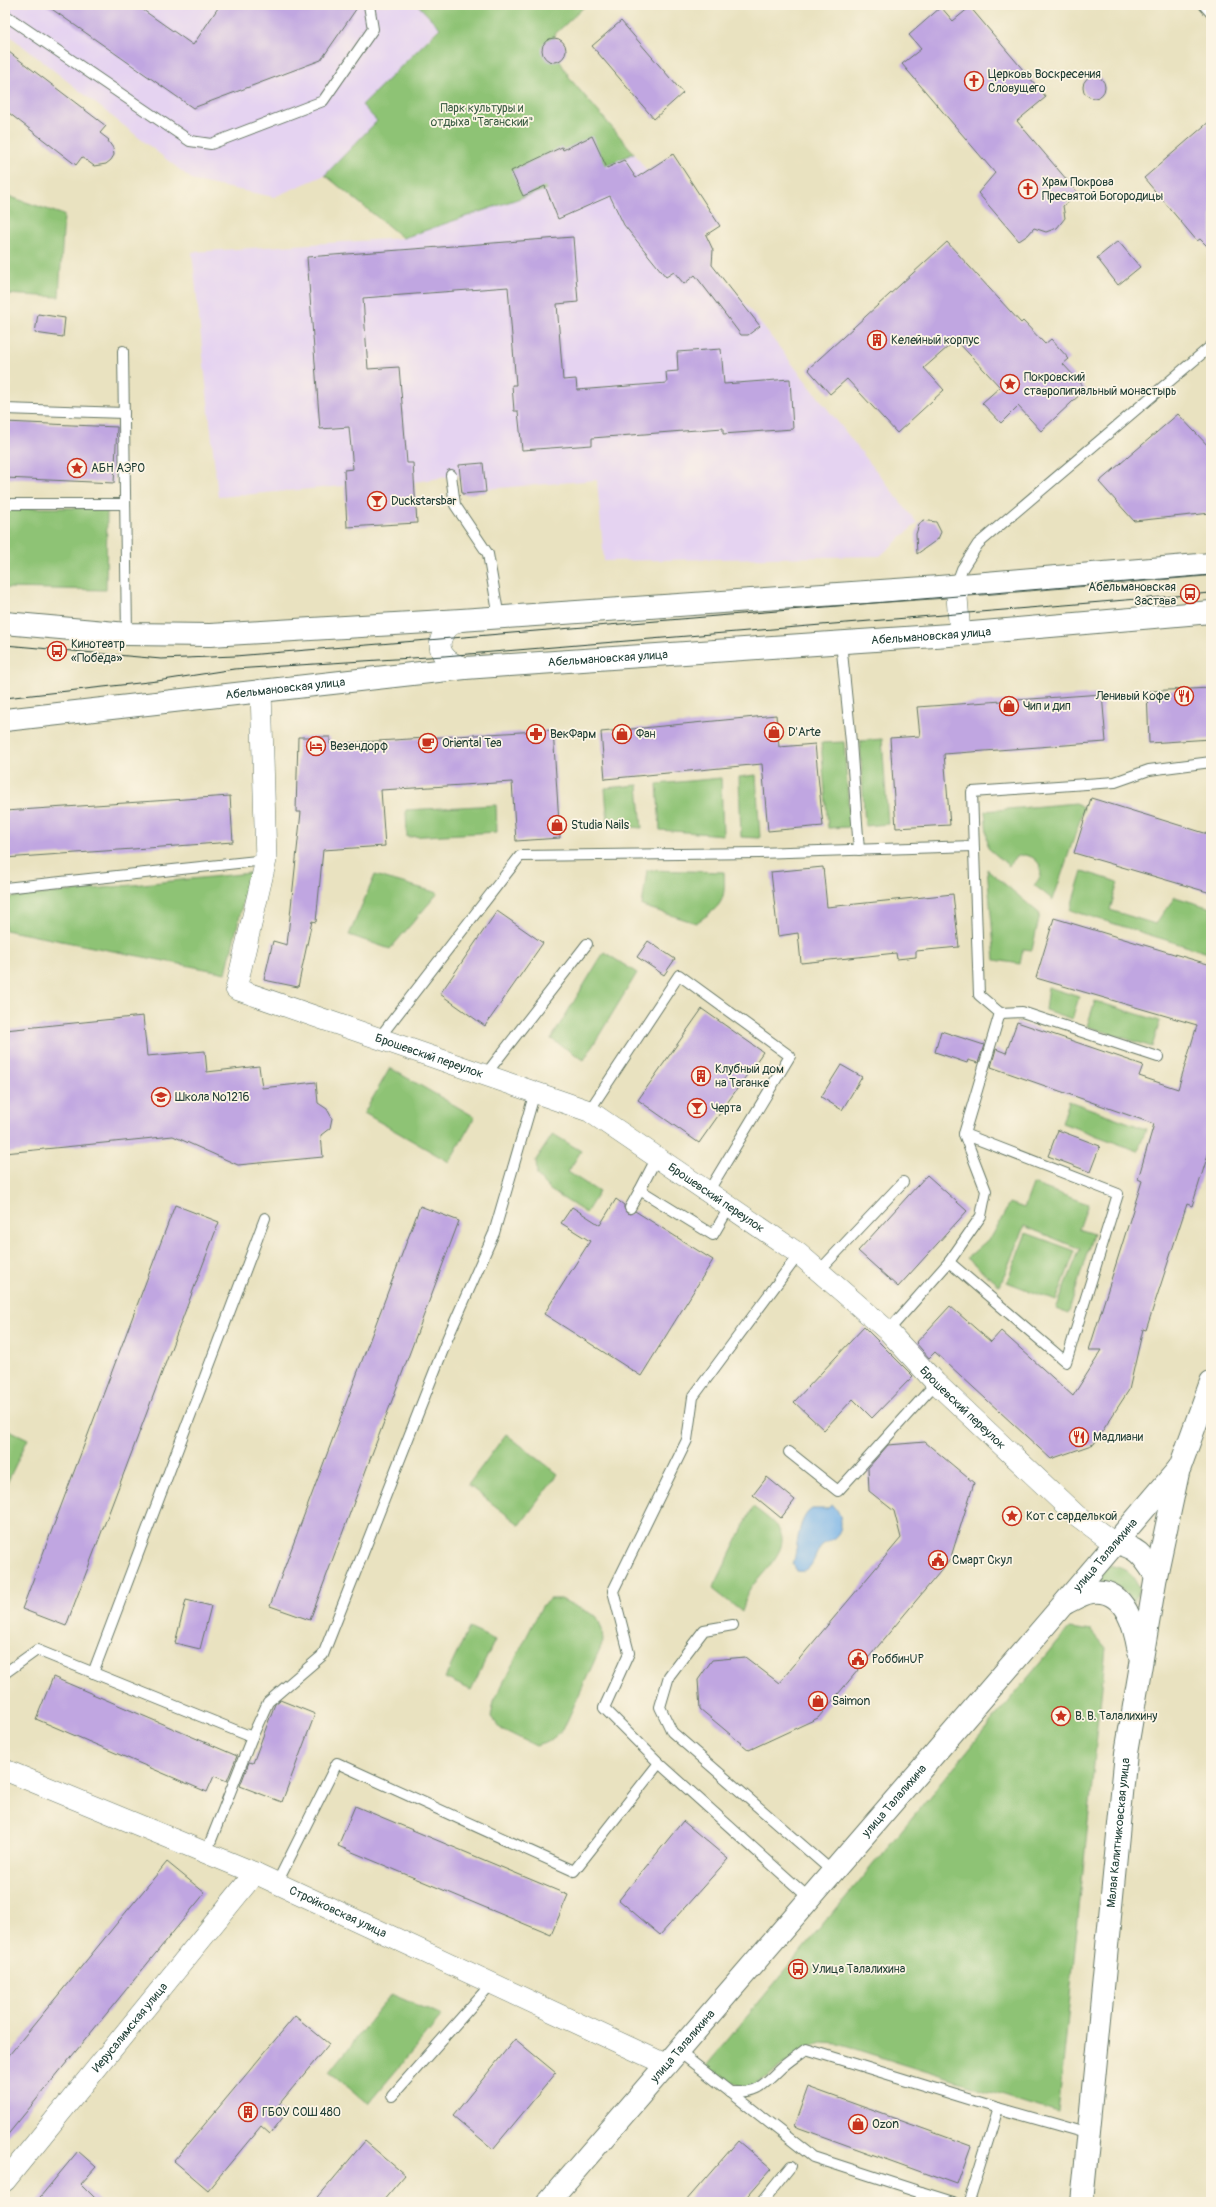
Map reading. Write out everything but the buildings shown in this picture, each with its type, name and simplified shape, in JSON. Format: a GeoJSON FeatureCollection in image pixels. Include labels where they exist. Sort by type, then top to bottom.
{"type":"FeatureCollection","features":[{"type":"Feature","properties":{"kind":"main road"},"geometry":{"type":"LineString","coordinates":[[5,623],[127,634],[210,635],[499,618],[956,585],[1211,564]]}},
{"type":"Feature","properties":{"kind":"main road","name":"Абельмановская улица"},"geometry":{"type":"LineString","coordinates":[[5,720],[465,668],[960,634],[1211,612]]}},
{"type":"Feature","properties":{"kind":"main road","name":"улица Талалихина"},"geometry":{"type":"LineString","coordinates":[[548,2202],[810,1899],[1180,1466],[1211,1382]]}},
{"type":"Feature","properties":{"kind":"main road","name":"Малая Калитниковская улица"},"geometry":{"type":"LineString","coordinates":[[1082,2202],[1126,1753],[1156,1576],[1180,1466]]}},
{"type":"Feature","properties":{"kind":"main road"},"geometry":{"type":"LineString","coordinates":[[1114,1543],[1128,1546],[1142,1555],[1156,1576]]}},
{"type":"Feature","properties":{"kind":"main road"},"geometry":{"type":"LineString","coordinates":[[1063,1604],[1092,1592],[1102,1592],[1114,1597],[1129,1615],[1134,1626],[1141,1667]]}},
{"type":"Feature","properties":{"kind":"street"},"geometry":{"type":"LineString","coordinates":[[956,585],[960,634]]}},
{"type":"Feature","properties":{"kind":"street"},"geometry":{"type":"LineString","coordinates":[[461,620],[447,627],[440,639],[441,648],[449,661],[465,668]]}},
{"type":"Feature","properties":{"kind":"street"},"geometry":{"type":"LineString","coordinates":[[261,690],[266,860]]}},
{"type":"Feature","properties":{"kind":"street","name":"Брошевский переулок"},"geometry":{"type":"LineString","coordinates":[[266,860],[236,989],[486,1074],[589,1111],[799,1254],[888,1331],[936,1383],[1076,1515],[1114,1543]]}},
{"type":"Feature","properties":{"kind":"street","name":"Стройковская улица"},"geometry":{"type":"LineString","coordinates":[[5,1770],[255,1873],[492,1983],[672,2058]]}},
{"type":"Feature","properties":{"kind":"street","name":"Иерусалимская улица"},"geometry":{"type":"LineString","coordinates":[[5,2181],[255,1873]]}},
{"type":"Feature","properties":{"kind":"lane"},"geometry":{"type":"LineString","coordinates":[[5,15],[190,142],[211,144],[323,101],[373,29],[369,5]]}},
{"type":"Feature","properties":{"kind":"lane"},"geometry":{"type":"LineString","coordinates":[[1204,5],[1211,13]]}},
{"type":"Feature","properties":{"kind":"lane"},"geometry":{"type":"LineString","coordinates":[[956,585],[962,568],[978,544],[1211,346]]}},
{"type":"Feature","properties":{"kind":"lane"},"geometry":{"type":"LineString","coordinates":[[123,351],[127,634]]}},
{"type":"Feature","properties":{"kind":"lane"},"geometry":{"type":"LineString","coordinates":[[5,409],[124,413]]}},
{"type":"Feature","properties":{"kind":"lane"},"geometry":{"type":"LineString","coordinates":[[451,475],[456,505],[488,554],[499,618]]}},
{"type":"Feature","properties":{"kind":"lane"},"geometry":{"type":"LineString","coordinates":[[5,504],[126,504]]}},
{"type":"Feature","properties":{"kind":"lane"},"geometry":{"type":"LineString","coordinates":[[841,642],[851,742],[859,850]]}},
{"type":"Feature","properties":{"kind":"lane"},"geometry":{"type":"LineString","coordinates":[[1158,1057],[1022,1012],[1000,1013],[979,995],[972,792],[1115,782],[1149,770],[1211,762]]}},
{"type":"Feature","properties":{"kind":"lane"},"geometry":{"type":"LineString","coordinates":[[379,1038],[520,856],[758,854],[973,846]]}},
{"type":"Feature","properties":{"kind":"lane"},"geometry":{"type":"LineString","coordinates":[[5,888],[266,860]]}},
{"type":"Feature","properties":{"kind":"lane"},"geometry":{"type":"LineString","coordinates":[[486,1074],[587,944]]}},
{"type":"Feature","properties":{"kind":"lane"},"geometry":{"type":"LineString","coordinates":[[589,1111],[680,974],[790,1056],[708,1192]]}},
{"type":"Feature","properties":{"kind":"lane"},"geometry":{"type":"LineString","coordinates":[[888,1331],[949,1262],[981,1216],[986,1191],[964,1134],[1000,1013]]}},
{"type":"Feature","properties":{"kind":"lane"},"geometry":{"type":"LineString","coordinates":[[206,1853],[252,1737],[268,1702],[323,1655],[448,1337],[494,1233],[535,1092]]}},
{"type":"Feature","properties":{"kind":"lane"},"geometry":{"type":"LineString","coordinates":[[949,1262],[1066,1362],[1118,1194],[964,1134]]}},
{"type":"Feature","properties":{"kind":"lane"},"geometry":{"type":"LineString","coordinates":[[630,1208],[657,1157]]}},
{"type":"Feature","properties":{"kind":"lane"},"geometry":{"type":"LineString","coordinates":[[819,1271],[903,1182]]}},
{"type":"Feature","properties":{"kind":"lane"},"geometry":{"type":"LineString","coordinates":[[640,1190],[713,1234],[730,1206]]}},
{"type":"Feature","properties":{"kind":"lane"},"geometry":{"type":"LineString","coordinates":[[94,1673],[265,1218]]}},
{"type":"Feature","properties":{"kind":"lane"},"geometry":{"type":"LineString","coordinates":[[799,1254],[693,1398],[687,1440],[613,1591],[629,1653],[604,1708],[659,1763],[810,1899]]}},
{"type":"Feature","properties":{"kind":"lane"},"geometry":{"type":"LineString","coordinates":[[789,1452],[838,1490],[936,1383]]}},
{"type":"Feature","properties":{"kind":"lane"},"geometry":{"type":"LineString","coordinates":[[733,1625],[704,1630],[669,1676],[660,1707],[672,1732],[833,1872]]}},
{"type":"Feature","properties":{"kind":"lane"},"geometry":{"type":"LineString","coordinates":[[5,1673],[37,1650],[252,1737]]}},
{"type":"Feature","properties":{"kind":"lane"},"geometry":{"type":"LineString","coordinates":[[277,1883],[338,1763],[574,1870],[659,1763]]}},
{"type":"Feature","properties":{"kind":"lane"},"geometry":{"type":"LineString","coordinates":[[392,2096],[492,1983]]}},
{"type":"Feature","properties":{"kind":"lane"},"geometry":{"type":"LineString","coordinates":[[730,2092],[746,2092],[766,2084],[780,2070],[806,2049],[998,2108],[1089,2134]]}},
{"type":"Feature","properties":{"kind":"lane"},"geometry":{"type":"LineString","coordinates":[[672,2058],[730,2092],[813,2157],[921,2197],[953,2202]]}},
{"type":"Feature","properties":{"kind":"lane"},"geometry":{"type":"LineString","coordinates":[[969,2202],[998,2108]]}},
{"type":"Feature","properties":{"kind":"lane"},"geometry":{"type":"LineString","coordinates":[[762,2202],[791,2166]]}},
{"type":"Feature","properties":{"kind":"shaded area"},"geometry":{"type":"Polygon","coordinates":[[[5,5],[418,5],[440,27],[363,105],[377,121],[325,175],[274,197],[194,181],[5,32],[5,5]]]}},
{"type":"Feature","properties":{"kind":"shaded area"},"geometry":{"type":"Polygon","coordinates":[[[634,153],[699,245],[917,523],[880,556],[604,561],[597,480],[486,489],[486,492],[462,494],[460,475],[414,482],[413,463],[344,470],[344,486],[218,497],[192,252],[403,238],[573,180],[634,153]]]}},
{"type":"Feature","properties":{"kind":"green space","name":"Парк культуры и отдыха \"Таганский\""},"geometry":{"type":"Polygon","coordinates":[[[418,5],[586,5],[555,34],[552,48],[571,80],[634,153],[573,180],[403,238],[325,175],[377,121],[362,105],[440,28],[418,5]]]}},
{"type":"Feature","properties":{"kind":"green space"},"geometry":{"type":"Polygon","coordinates":[[[5,195],[64,215],[59,297],[5,294],[5,195]]]}},
{"type":"Feature","properties":{"kind":"green space"},"geometry":{"type":"Polygon","coordinates":[[[5,508],[107,508],[106,590],[5,588],[5,508]]]}},
{"type":"Feature","properties":{"kind":"green space"},"geometry":{"type":"Polygon","coordinates":[[[882,739],[888,824],[865,826],[860,741],[882,739]]]}},
{"type":"Feature","properties":{"kind":"green space"},"geometry":{"type":"Polygon","coordinates":[[[844,742],[850,827],[828,828],[821,743],[844,742]]]}},
{"type":"Feature","properties":{"kind":"green space"},"geometry":{"type":"Polygon","coordinates":[[[756,775],[760,838],[741,837],[739,777],[756,775]]]}},
{"type":"Feature","properties":{"kind":"green space"},"geometry":{"type":"Polygon","coordinates":[[[721,778],[723,835],[660,830],[657,784],[721,778]]]}},
{"type":"Feature","properties":{"kind":"green space"},"geometry":{"type":"Polygon","coordinates":[[[638,785],[642,828],[608,825],[605,788],[638,785]]]}},
{"type":"Feature","properties":{"kind":"green space"},"geometry":{"type":"Polygon","coordinates":[[[1076,803],[1084,808],[1053,900],[1034,885],[1040,877],[1041,870],[1034,858],[1027,855],[1020,855],[1014,859],[1009,866],[988,848],[985,811],[1076,803]]]}},
{"type":"Feature","properties":{"kind":"green space"},"geometry":{"type":"Polygon","coordinates":[[[496,805],[497,832],[407,837],[406,810],[496,805]]]}},
{"type":"Feature","properties":{"kind":"green space"},"geometry":{"type":"Polygon","coordinates":[[[987,869],[1040,914],[1032,950],[1023,949],[1020,964],[995,960],[987,869]]]}},
{"type":"Feature","properties":{"kind":"green space"},"geometry":{"type":"Polygon","coordinates":[[[647,870],[724,872],[723,897],[716,908],[696,923],[642,906],[647,870]]]}},
{"type":"Feature","properties":{"kind":"green space"},"geometry":{"type":"Polygon","coordinates":[[[1082,871],[1118,882],[1110,910],[1155,924],[1175,897],[1211,908],[1211,954],[1070,910],[1082,871]]]}},
{"type":"Feature","properties":{"kind":"green space"},"geometry":{"type":"Polygon","coordinates":[[[250,873],[226,973],[5,930],[5,898],[250,873]]]}},
{"type":"Feature","properties":{"kind":"green space"},"geometry":{"type":"Polygon","coordinates":[[[375,875],[438,893],[390,949],[349,935],[375,875]]]}},
{"type":"Feature","properties":{"kind":"green space"},"geometry":{"type":"Polygon","coordinates":[[[604,952],[637,973],[584,1060],[551,1039],[604,952]]]}},
{"type":"Feature","properties":{"kind":"green space"},"geometry":{"type":"Polygon","coordinates":[[[1048,987],[1079,997],[1072,1019],[1045,1010],[1048,987]]]}},
{"type":"Feature","properties":{"kind":"green space"},"geometry":{"type":"Polygon","coordinates":[[[1095,1001],[1160,1021],[1152,1047],[1087,1026],[1095,1001]]]}},
{"type":"Feature","properties":{"kind":"green space"},"geometry":{"type":"Polygon","coordinates":[[[390,1068],[475,1117],[449,1162],[364,1113],[390,1068]]]}},
{"type":"Feature","properties":{"kind":"green space"},"geometry":{"type":"Polygon","coordinates":[[[1069,1101],[1146,1129],[1138,1151],[1062,1123],[1069,1101]]]}},
{"type":"Feature","properties":{"kind":"green space"},"geometry":{"type":"Polygon","coordinates":[[[553,1134],[581,1151],[568,1172],[599,1192],[586,1213],[550,1190],[537,1176],[536,1160],[553,1134]]]}},
{"type":"Feature","properties":{"kind":"green space"},"geometry":{"type":"Polygon","coordinates":[[[1033,1184],[1088,1204],[1079,1229],[1093,1234],[1068,1314],[1056,1309],[1080,1249],[1024,1226],[1000,1286],[967,1258],[992,1236],[1010,1203],[1024,1208],[1033,1184]]]}},
{"type":"Feature","properties":{"kind":"green space"},"geometry":{"type":"Polygon","coordinates":[[[1026,1233],[1075,1251],[1056,1301],[1007,1282],[1026,1233]]]}},
{"type":"Feature","properties":{"kind":"green space"},"geometry":{"type":"Polygon","coordinates":[[[5,1428],[28,1439],[5,1487],[5,1428]]]}},
{"type":"Feature","properties":{"kind":"green space"},"geometry":{"type":"Polygon","coordinates":[[[506,1434],[558,1474],[520,1525],[468,1485],[506,1434]]]}},
{"type":"Feature","properties":{"kind":"green space"},"geometry":{"type":"Polygon","coordinates":[[[753,1507],[774,1523],[782,1538],[778,1554],[749,1590],[742,1612],[713,1589],[753,1507]]]}},
{"type":"Feature","properties":{"kind":"green space"},"geometry":{"type":"Polygon","coordinates":[[[1109,1565],[1128,1572],[1133,1578],[1139,1588],[1134,1604],[1122,1588],[1114,1584],[1095,1581],[1109,1565]]]}},
{"type":"Feature","properties":{"kind":"green space"},"geometry":{"type":"Polygon","coordinates":[[[550,1599],[561,1599],[597,1617],[602,1629],[603,1642],[563,1730],[548,1742],[536,1746],[501,1729],[491,1717],[494,1701],[542,1606],[550,1599]]]}},
{"type":"Feature","properties":{"kind":"green space"},"geometry":{"type":"Polygon","coordinates":[[[469,1628],[495,1640],[471,1690],[445,1678],[469,1628]]]}},
{"type":"Feature","properties":{"kind":"green space"},"geometry":{"type":"Polygon","coordinates":[[[1069,1628],[1092,1631],[1106,1648],[1058,2113],[839,2044],[821,2043],[806,2049],[746,2092],[706,2066],[1069,1628]]]}},
{"type":"Feature","properties":{"kind":"green space"},"geometry":{"type":"Polygon","coordinates":[[[391,1994],[442,2016],[368,2104],[330,2072],[391,1994]]]}},
{"type":"Feature","properties":{"kind":"water"},"geometry":{"type":"Polygon","coordinates":[[[833,1505],[840,1517],[840,1530],[834,1538],[820,1547],[809,1568],[802,1571],[797,1571],[793,1564],[803,1519],[812,1509],[826,1509],[833,1505]]]}},
{"type":"Feature","properties":{"kind":"tram line"},"geometry":{"type":"LineString","coordinates":[[5,645],[161,659],[235,656],[1211,575]]}},
{"type":"Feature","properties":{"kind":"tram line"},"geometry":{"type":"LineString","coordinates":[[5,698],[157,681],[234,669],[444,656],[1211,593]]}},
{"type":"Feature","properties":{"kind":"place","name":"Церковь Воскресения Словущего"},"geometry":{"type":"Point","coordinates":[974,81]}},
{"type":"Feature","properties":{"kind":"place","name":"Храм Покрова Пресвятой Богородицы"},"geometry":{"type":"Point","coordinates":[1028,189]}},
{"type":"Feature","properties":{"kind":"place","name":"Келейный корпус"},"geometry":{"type":"Point","coordinates":[877,340]}},
{"type":"Feature","properties":{"kind":"place","name":"Покровский ставропигиальный монастырь"},"geometry":{"type":"Point","coordinates":[1010,384]}},
{"type":"Feature","properties":{"kind":"place","name":"АБН АЭРО"},"geometry":{"type":"Point","coordinates":[77,468]}},
{"type":"Feature","properties":{"kind":"place","name":"Duckstarsbar"},"geometry":{"type":"Point","coordinates":[377,501]}},
{"type":"Feature","properties":{"kind":"place","name":"Абельмановская Застава"},"geometry":{"type":"Point","coordinates":[1190,594]}},
{"type":"Feature","properties":{"kind":"place","name":"Кинотеатр «Победа»"},"geometry":{"type":"Point","coordinates":[57,651]}},
{"type":"Feature","properties":{"kind":"place","name":"Ленивый Кофе"},"geometry":{"type":"Point","coordinates":[1184,696]}},
{"type":"Feature","properties":{"kind":"place","name":"Чип и дип"},"geometry":{"type":"Point","coordinates":[1009,706]}},
{"type":"Feature","properties":{"kind":"place","name":"D'Arte"},"geometry":{"type":"Point","coordinates":[774,732]}},
{"type":"Feature","properties":{"kind":"place","name":"ВекФарм"},"geometry":{"type":"Point","coordinates":[536,734]}},
{"type":"Feature","properties":{"kind":"place","name":"Фан"},"geometry":{"type":"Point","coordinates":[622,734]}},
{"type":"Feature","properties":{"kind":"place","name":"Oriental Tea"},"geometry":{"type":"Point","coordinates":[428,743]}},
{"type":"Feature","properties":{"kind":"place","name":"Везендорф"},"geometry":{"type":"Point","coordinates":[316,746]}},
{"type":"Feature","properties":{"kind":"place","name":"Studia Nails"},"geometry":{"type":"Point","coordinates":[557,825]}},
{"type":"Feature","properties":{"kind":"place","name":"Клубный дом на Таганке"},"geometry":{"type":"Point","coordinates":[701,1076]}},
{"type":"Feature","properties":{"kind":"place","name":"Школа №1216"},"geometry":{"type":"Point","coordinates":[161,1097]}},
{"type":"Feature","properties":{"kind":"place","name":"Черта"},"geometry":{"type":"Point","coordinates":[697,1108]}},
{"type":"Feature","properties":{"kind":"place","name":"Мадлиани"},"geometry":{"type":"Point","coordinates":[1079,1437]}},
{"type":"Feature","properties":{"kind":"place","name":"Кот с сарделькой"},"geometry":{"type":"Point","coordinates":[1012,1516]}},
{"type":"Feature","properties":{"kind":"place","name":"Смарт Скул"},"geometry":{"type":"Point","coordinates":[938,1560]}},
{"type":"Feature","properties":{"kind":"place","name":"РоббинUP"},"geometry":{"type":"Point","coordinates":[858,1659]}},
{"type":"Feature","properties":{"kind":"place","name":"Saimon"},"geometry":{"type":"Point","coordinates":[818,1701]}},
{"type":"Feature","properties":{"kind":"place","name":"В. В. Талалихину"},"geometry":{"type":"Point","coordinates":[1061,1716]}},
{"type":"Feature","properties":{"kind":"place","name":"Улица Талалихина"},"geometry":{"type":"Point","coordinates":[798,1969]}},
{"type":"Feature","properties":{"kind":"place","name":"ГБОУ СОШ 480"},"geometry":{"type":"Point","coordinates":[248,2112]}},
{"type":"Feature","properties":{"kind":"place","name":"Ozon"},"geometry":{"type":"Point","coordinates":[858,2124]}}]}
